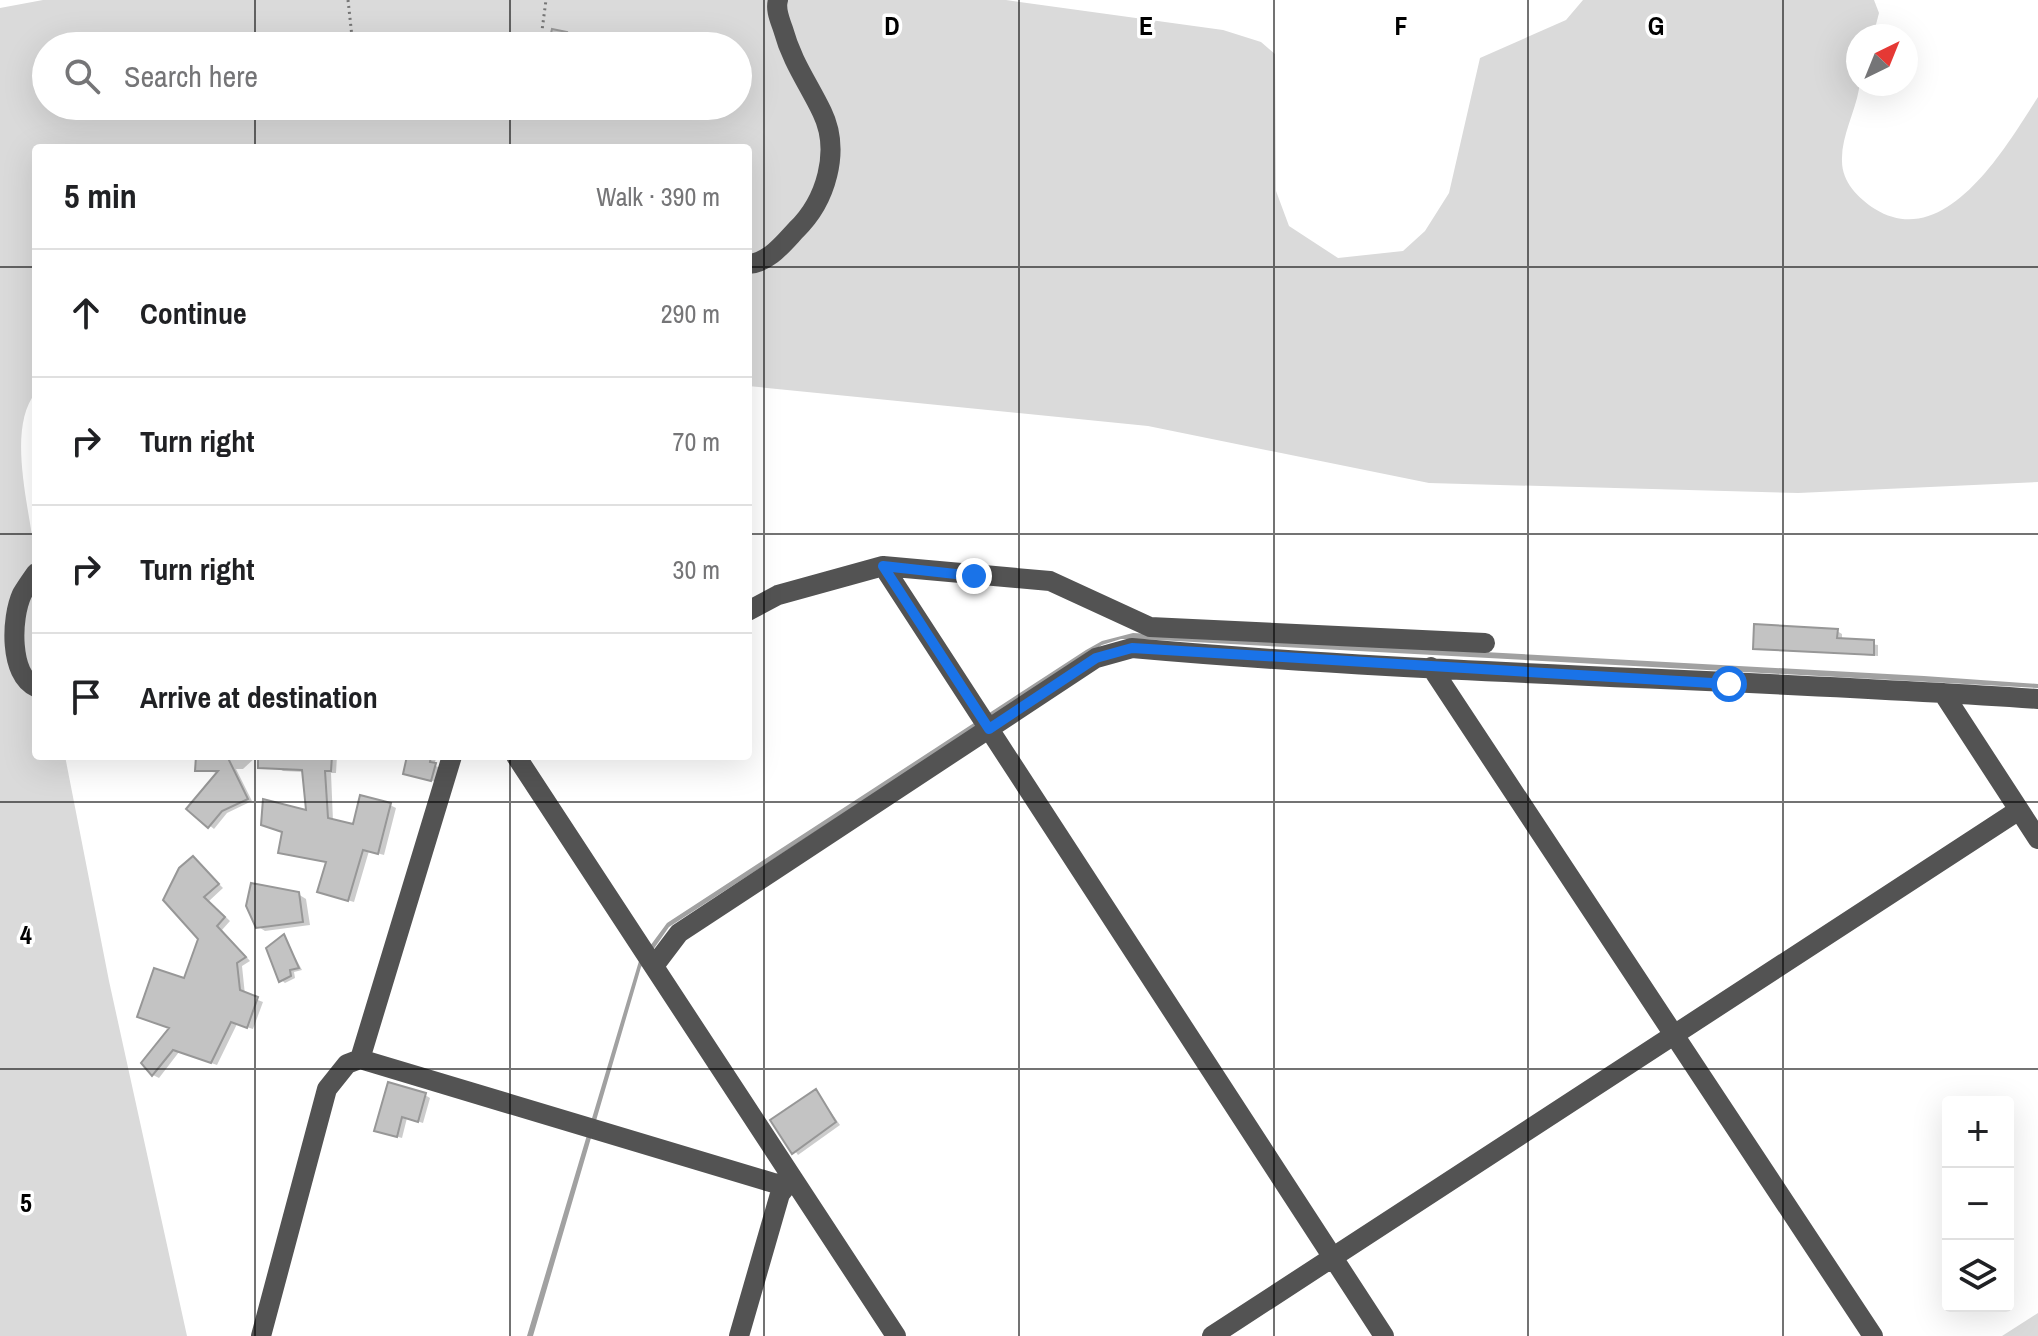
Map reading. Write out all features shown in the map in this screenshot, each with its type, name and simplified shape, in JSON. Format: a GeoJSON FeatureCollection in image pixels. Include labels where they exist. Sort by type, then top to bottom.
{"type":"FeatureCollection","features":[{"type":"Feature","properties":{"kind":"street"},"geometry":{"type":"LineString","coordinates":[[752,264],[761,264],[808,218],[823,190],[832,150],[823,114],[799,76],[784,35],[778,0]]}},
{"type":"Feature","properties":{"kind":"street"},"geometry":{"type":"LineString","coordinates":[[883,566],[1384,1336]]}},
{"type":"Feature","properties":{"kind":"street"},"geometry":{"type":"LineString","coordinates":[[752,609],[778,595],[883,566],[1050,581],[1150,627],[1485,643]]}},
{"type":"Feature","properties":{"kind":"street"},"geometry":{"type":"LineString","coordinates":[[32,579],[20,596],[14,645],[17,668],[32,683]]}},
{"type":"Feature","properties":{"kind":"street"},"geometry":{"type":"LineString","coordinates":[[654,966],[679,933],[1096,658],[1132,648],[2038,699]]}},
{"type":"Feature","properties":{"kind":"street"},"geometry":{"type":"LineString","coordinates":[[1431,667],[1873,1336]]}},
{"type":"Feature","properties":{"kind":"street"},"geometry":{"type":"LineString","coordinates":[[1943,693],[2038,839]]}},
{"type":"Feature","properties":{"kind":"street"},"geometry":{"type":"LineString","coordinates":[[360,1059],[451,760]]}},
{"type":"Feature","properties":{"kind":"street"},"geometry":{"type":"LineString","coordinates":[[519,760],[896,1336]]}},
{"type":"Feature","properties":{"kind":"street"},"geometry":{"type":"LineString","coordinates":[[1212,1336],[2019,810]]}},
{"type":"Feature","properties":{"kind":"street"},"geometry":{"type":"LineString","coordinates":[[261,1336],[327,1089],[347,1064],[360,1059],[777,1184],[792,1179]]}},
{"type":"Feature","properties":{"kind":"street"},"geometry":{"type":"LineString","coordinates":[[739,1336],[780,1194],[792,1179]]}},
{"type":"Feature","properties":{"kind":"path"},"geometry":{"type":"LineString","coordinates":[[348,0],[351,32]]}},
{"type":"Feature","properties":{"kind":"path"},"geometry":{"type":"LineString","coordinates":[[542,32],[546,0]]}},
{"type":"Feature","properties":{"kind":"shaded area"},"geometry":{"type":"Polygon","coordinates":[[[43,0],[1006,0],[1223,30],[1261,42],[1275,54],[1276,191],[1289,226],[1338,258],[1403,251],[1425,231],[1449,193],[1480,58],[1566,20],[1583,0],[1874,0],[1879,13],[1876,24],[1846,24],[1846,96],[1857,96],[1842,161],[1852,189],[1863,200],[1875,209],[1901,219],[1926,217],[1950,206],[1972,188],[1992,165],[2038,97],[2038,482],[1798,493],[1429,483],[1148,426],[752,386],[752,144],[32,144],[32,399],[26,409],[21,454],[32,539],[32,760],[66,760],[109,981],[187,1336],[0,1336],[0,8],[43,0]]]}},
{"type":"Feature","properties":{"kind":"shaded area"},"geometry":{"type":"Polygon","coordinates":[[[1133,633],[1924,676],[2038,684],[2038,688],[1139,639],[1121,639],[1102,645],[669,927],[641,967],[533,1336],[527,1336],[639,961],[667,923],[1086,650],[1102,641],[1133,633]]]}},
{"type":"Feature","properties":{"kind":"shaded area"},"geometry":{"type":"Polygon","coordinates":[[[2038,1313],[2038,1336],[2002,1336],[2038,1313]]]}},
{"type":"Feature","properties":{"kind":"building"},"geometry":{"type":"Polygon","coordinates":[[[1754,624],[1838,629],[1837,638],[1874,640],[1874,655],[1753,649],[1754,624]]]}},
{"type":"Feature","properties":{"kind":"building"},"geometry":{"type":"Polygon","coordinates":[[[196,760],[229,760],[248,799],[222,811],[208,828],[186,809],[218,771],[195,771],[196,760]]]}},
{"type":"Feature","properties":{"kind":"building"},"geometry":{"type":"Polygon","coordinates":[[[258,760],[332,760],[331,771],[325,771],[328,818],[353,824],[360,795],[391,803],[378,854],[363,850],[348,901],[317,892],[326,862],[278,853],[282,832],[261,825],[263,799],[306,810],[302,770],[258,768],[258,760]]]}},
{"type":"Feature","properties":{"kind":"building"},"geometry":{"type":"Polygon","coordinates":[[[406,760],[430,760],[436,763],[431,781],[403,774],[406,760]]]}},
{"type":"Feature","properties":{"kind":"building"},"geometry":{"type":"Polygon","coordinates":[[[193,856],[219,884],[204,897],[225,917],[217,926],[246,957],[237,963],[240,990],[258,997],[247,1028],[231,1022],[211,1063],[173,1050],[152,1076],[141,1063],[169,1028],[137,1017],[154,968],[184,978],[198,939],[163,900],[179,868],[193,856]]]}},
{"type":"Feature","properties":{"kind":"building"},"geometry":{"type":"Polygon","coordinates":[[[251,883],[299,892],[303,922],[256,928],[246,906],[251,883]]]}},
{"type":"Feature","properties":{"kind":"building"},"geometry":{"type":"Polygon","coordinates":[[[284,934],[299,968],[290,970],[291,976],[279,982],[266,948],[284,934]]]}},
{"type":"Feature","properties":{"kind":"building"},"geometry":{"type":"Polygon","coordinates":[[[388,1082],[426,1093],[418,1122],[402,1117],[397,1137],[374,1131],[388,1082]]]}},
{"type":"Feature","properties":{"kind":"building"},"geometry":{"type":"Polygon","coordinates":[[[816,1089],[836,1122],[792,1154],[770,1120],[816,1089]]]}},
{"type":"Feature","properties":{"kind":"route"},"geometry":{"type":"LineString","coordinates":[[974,576],[883,566],[989,729],[1096,658],[1132,648],[1365,665],[1729,684]]}}]}
